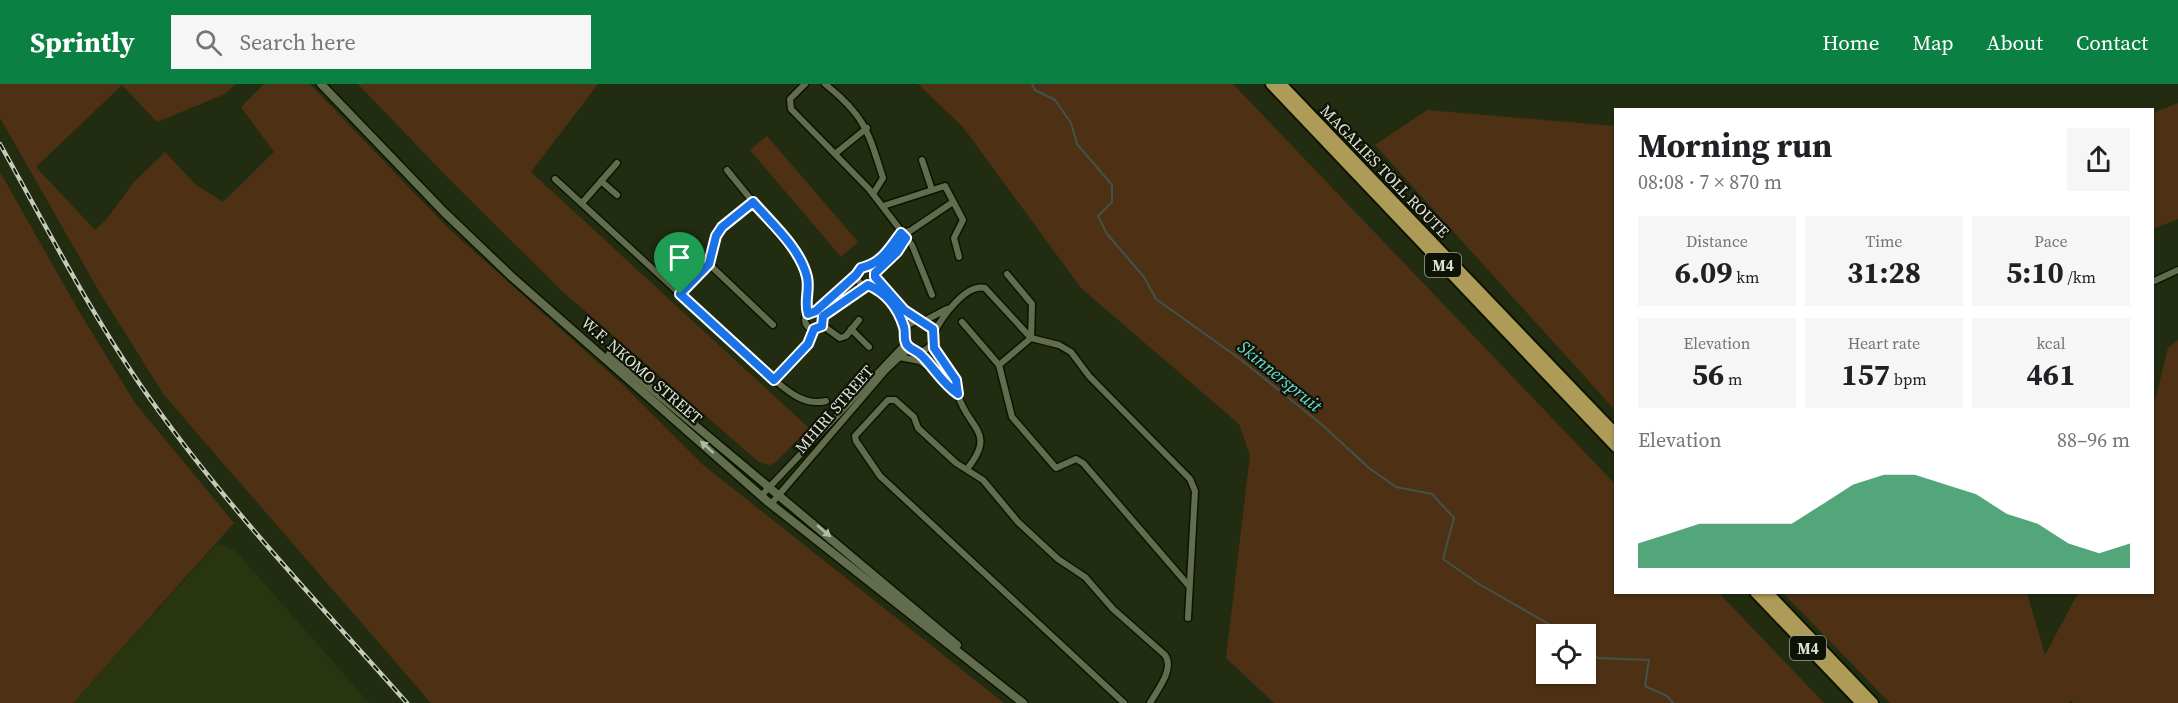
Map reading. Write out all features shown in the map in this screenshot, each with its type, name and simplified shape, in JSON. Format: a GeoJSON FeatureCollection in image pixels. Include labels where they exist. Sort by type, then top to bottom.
{"type":"FeatureCollection","features":[{"type":"Feature","properties":{"kind":"highway"},"geometry":{"type":"LineString","coordinates":[[1269,84],[1345,156]]}},
{"type":"Feature","properties":{"kind":"highway","name":"MAGALIES TOLL ROUTE"},"geometry":{"type":"LineString","coordinates":[[1281,84],[1614,445]]}},
{"type":"Feature","properties":{"kind":"highway"},"geometry":{"type":"LineString","coordinates":[[1287,84],[1345,156]]}},
{"type":"Feature","properties":{"kind":"highway","name":"MAGALIES TOLL ROUTE"},"geometry":{"type":"LineString","coordinates":[[1345,156],[1614,432]]}},
{"type":"Feature","properties":{"kind":"highway","name":"M4"},"geometry":{"type":"LineString","coordinates":[[1757,594],[1861,703]]}},
{"type":"Feature","properties":{"kind":"highway","name":"M4"},"geometry":{"type":"LineString","coordinates":[[1769,594],[1873,703]]}},
{"type":"Feature","properties":{"kind":"main road","name":"W.F. NKOMO STREET"},"geometry":{"type":"LineString","coordinates":[[321,84],[479,246],[761,496],[964,654],[1023,703]]}},
{"type":"Feature","properties":{"kind":"main road","name":"W.F. NKOMO STREET"},"geometry":{"type":"LineString","coordinates":[[328,84],[478,240],[598,344],[948,636],[964,654]]}},
{"type":"Feature","properties":{"kind":"street"},"geometry":{"type":"LineString","coordinates":[[805,84],[790,99],[791,109],[836,153],[906,234],[932,295]]}},
{"type":"Feature","properties":{"kind":"street"},"geometry":{"type":"LineString","coordinates":[[825,84],[861,118],[867,128],[883,178],[873,194]]}},
{"type":"Feature","properties":{"kind":"street"},"geometry":{"type":"LineString","coordinates":[[836,153],[867,128]]}},
{"type":"Feature","properties":{"kind":"street"},"geometry":{"type":"LineString","coordinates":[[922,160],[932,190]]}},
{"type":"Feature","properties":{"kind":"street"},"geometry":{"type":"LineString","coordinates":[[582,203],[618,163]]}},
{"type":"Feature","properties":{"kind":"street"},"geometry":{"type":"LineString","coordinates":[[727,170],[801,261],[808,280],[805,303],[808,314],[806,324],[814,329]]}},
{"type":"Feature","properties":{"kind":"street"},"geometry":{"type":"LineString","coordinates":[[555,179],[774,380],[800,399],[811,402],[826,401]]}},
{"type":"Feature","properties":{"kind":"street"},"geometry":{"type":"LineString","coordinates":[[601,181],[616,195]]}},
{"type":"Feature","properties":{"kind":"street"},"geometry":{"type":"LineString","coordinates":[[883,206],[945,186],[963,220],[954,235],[959,257]]}},
{"type":"Feature","properties":{"kind":"street"},"geometry":{"type":"LineString","coordinates":[[680,294],[709,264],[719,232],[753,202]]}},
{"type":"Feature","properties":{"kind":"street"},"geometry":{"type":"LineString","coordinates":[[822,326],[823,316],[867,286],[873,273],[906,234],[953,202]]}},
{"type":"Feature","properties":{"kind":"street"},"geometry":{"type":"LineString","coordinates":[[709,264],[773,325]]}},
{"type":"Feature","properties":{"kind":"street"},"geometry":{"type":"LineString","coordinates":[[808,314],[816,311],[861,268],[873,273],[904,310],[931,325],[936,352],[956,380],[958,394]]}},
{"type":"Feature","properties":{"kind":"street"},"geometry":{"type":"LineString","coordinates":[[2154,281],[2177,272]]}},
{"type":"Feature","properties":{"kind":"street"},"geometry":{"type":"LineString","coordinates":[[999,365],[1031,338],[1032,304],[1007,274]]}},
{"type":"Feature","properties":{"kind":"street"},"geometry":{"type":"LineString","coordinates":[[856,275],[860,284],[885,294],[894,305],[905,329],[906,343],[935,373]]}},
{"type":"Feature","properties":{"kind":"street"},"geometry":{"type":"LineString","coordinates":[[905,329],[912,322],[922,321],[950,308],[973,288],[985,288],[1031,338],[1059,345],[1071,352],[1089,376],[1190,479],[1195,491],[1188,618]]}},
{"type":"Feature","properties":{"kind":"street"},"geometry":{"type":"LineString","coordinates":[[837,292],[844,301]]}},
{"type":"Feature","properties":{"kind":"street"},"geometry":{"type":"LineString","coordinates":[[934,333],[950,308]]}},
{"type":"Feature","properties":{"kind":"street"},"geometry":{"type":"LineString","coordinates":[[816,311],[823,316]]}},
{"type":"Feature","properties":{"kind":"street"},"geometry":{"type":"LineString","coordinates":[[822,326],[840,338],[859,320]]}},
{"type":"Feature","properties":{"kind":"street"},"geometry":{"type":"LineString","coordinates":[[962,322],[999,365],[1012,417],[1056,468],[1076,459],[1083,463],[1189,586]]}},
{"type":"Feature","properties":{"kind":"street"},"geometry":{"type":"LineString","coordinates":[[774,380],[808,344],[814,329],[822,326]]}},
{"type":"Feature","properties":{"kind":"street"},"geometry":{"type":"LineString","coordinates":[[851,329],[869,347]]}},
{"type":"Feature","properties":{"kind":"street"},"geometry":{"type":"LineString","coordinates":[[916,351],[929,348],[934,341]]}},
{"type":"Feature","properties":{"kind":"street","name":"MHIRI STREET"},"geometry":{"type":"LineString","coordinates":[[761,496],[906,343]]}},
{"type":"Feature","properties":{"kind":"street","name":"MHIRI STREET"},"geometry":{"type":"LineString","coordinates":[[771,504],[899,357],[906,351],[916,351]]}},
{"type":"Feature","properties":{"kind":"street"},"geometry":{"type":"LineString","coordinates":[[899,357],[920,361],[958,394],[975,426],[981,444],[980,452],[967,469]]}},
{"type":"Feature","properties":{"kind":"street"},"geometry":{"type":"LineString","coordinates":[[1124,703],[885,481],[856,441],[855,436],[888,400],[895,400],[914,417],[918,428],[982,480],[1018,522],[1050,552],[1085,577],[1113,609],[1165,655],[1168,660],[1168,670],[1150,703]]}},
{"type":"Feature","properties":{"kind":"shaded area"},"geometry":{"type":"Polygon","coordinates":[[[0,84],[235,84],[225,94],[157,122],[122,85],[36,167],[95,230],[106,220],[134,182],[165,152],[195,184],[223,202],[274,152],[241,107],[264,84],[310,84],[447,227],[622,384],[702,464],[1004,703],[431,703],[164,395],[100,293],[0,118],[0,84]]]}},
{"type":"Feature","properties":{"kind":"shaded area"},"geometry":{"type":"Polygon","coordinates":[[[358,84],[598,84],[531,172],[809,428],[776,462],[770,465],[760,463],[562,291],[449,179],[358,84]]]}},
{"type":"Feature","properties":{"kind":"shaded area"},"geometry":{"type":"Polygon","coordinates":[[[918,84],[1233,84],[1614,483],[1614,594],[1720,594],[1824,703],[1274,703],[1226,658],[1250,455],[1239,424],[1081,288],[963,127],[918,84]]]}},
{"type":"Feature","properties":{"kind":"shaded area"},"geometry":{"type":"Polygon","coordinates":[[[2178,103],[2178,219],[2154,229],[2154,113],[2178,103]]]}},
{"type":"Feature","properties":{"kind":"shaded area"},"geometry":{"type":"Polygon","coordinates":[[[1427,110],[1614,126],[1614,409],[1375,145],[1427,110]]]}},
{"type":"Feature","properties":{"kind":"shaded area"},"geometry":{"type":"Polygon","coordinates":[[[767,136],[858,242],[841,257],[750,150],[767,136]]]}},
{"type":"Feature","properties":{"kind":"shaded area"},"geometry":{"type":"Polygon","coordinates":[[[0,172],[80,313],[135,403],[234,523],[73,703],[0,703],[0,172]]]}},
{"type":"Feature","properties":{"kind":"shaded area"},"geometry":{"type":"Polygon","coordinates":[[[2178,340],[2178,703],[2073,703],[2071,700],[2068,703],[1890,703],[1784,594],[2027,594],[2045,655],[2077,594],[2154,594],[2154,404],[2168,348],[2178,340]]]}},
{"type":"Feature","properties":{"kind":"shaded area"},"geometry":{"type":"Polygon","coordinates":[[[217,544],[235,550],[369,703],[73,703],[217,544]]]}},
{"type":"Feature","properties":{"kind":"waterway","name":"Skinnerspruit"},"geometry":{"type":"LineString","coordinates":[[1032,84],[1035,90],[1055,100],[1071,123],[1077,144],[1112,185],[1112,202],[1098,216],[1107,234],[1144,277],[1156,299],[1240,359],[1320,423],[1369,468],[1396,487],[1432,494],[1454,518],[1443,559],[1479,584],[1549,624]]}},
{"type":"Feature","properties":{"kind":"waterway","name":"Skinnerspruit"},"geometry":{"type":"LineString","coordinates":[[1596,656],[1649,660],[1645,686],[1667,696],[1673,703]]}},
{"type":"Feature","properties":{"kind":"railway"},"geometry":{"type":"LineString","coordinates":[[0,144],[102,325],[169,426],[268,547],[407,703]]}},
{"type":"Feature","properties":{"kind":"route"},"geometry":{"type":"LineString","coordinates":[[753,202],[801,261],[808,280],[809,288],[805,303],[808,314],[816,311],[856,275],[858,270],[870,267],[880,260],[901,233],[906,238],[897,252],[875,273],[875,277],[904,310],[931,325],[935,336],[934,348],[956,380],[958,394],[944,384],[918,351],[908,346],[904,338],[905,329],[894,305],[885,294],[868,285],[823,316],[822,326],[814,329],[813,337],[808,344],[774,380],[680,294],[709,264],[716,236],[722,227],[753,202]]}}]}
